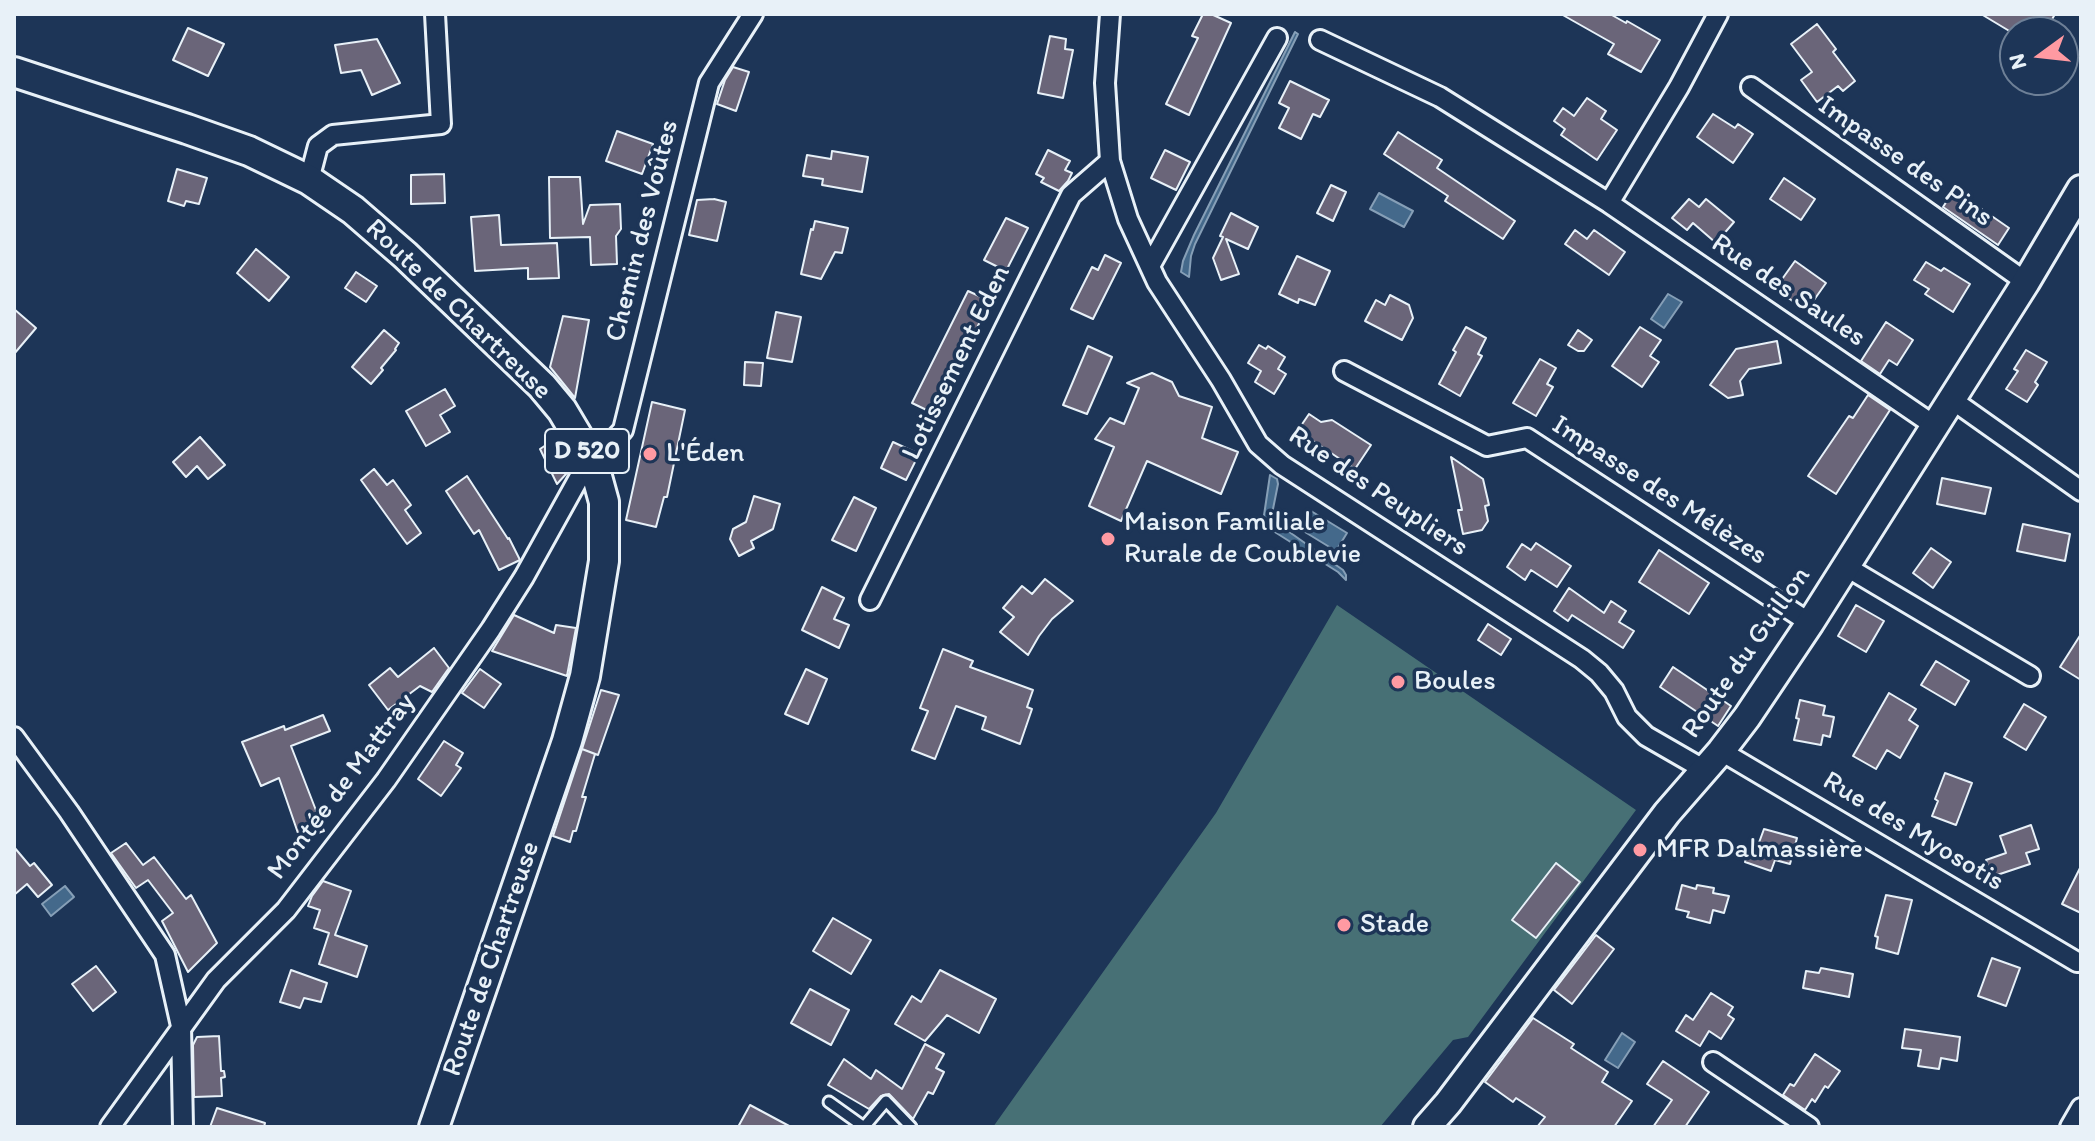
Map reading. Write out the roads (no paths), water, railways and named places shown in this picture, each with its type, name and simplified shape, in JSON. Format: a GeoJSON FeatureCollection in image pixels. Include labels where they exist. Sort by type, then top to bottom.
{"type":"FeatureCollection","features":[{"type":"Feature","properties":{"kind":"main road","name":"Route de Chartreuse"},"geometry":{"type":"LineString","coordinates":[[14,72],[249,151],[309,180],[353,210],[405,255],[542,386],[562,410],[593,462],[604,502],[604,561],[585,676],[567,741],[434,1127]]}},
{"type":"Feature","properties":{"kind":"street"},"geometry":{"type":"LineString","coordinates":[[309,180],[318,146],[333,135],[441,124],[435,14]]}},
{"type":"Feature","properties":{"kind":"street","name":"Chemin des Voûtes"},"geometry":{"type":"LineString","coordinates":[[593,462],[623,430],[709,83],[753,14]]}},
{"type":"Feature","properties":{"kind":"street","name":"Rue des Peupliers"},"geometry":{"type":"LineString","coordinates":[[1110,14],[1105,83],[1110,161],[1128,219],[1157,282],[1221,380],[1258,444],[1282,465],[1582,659],[1614,691],[1627,717],[1646,736],[1713,760]]}},
{"type":"Feature","properties":{"kind":"street"},"geometry":{"type":"LineString","coordinates":[[1609,203],[1679,87],[1718,14]]}},
{"type":"Feature","properties":{"kind":"street"},"geometry":{"type":"LineString","coordinates":[[1150,266],[1277,38]]}},
{"type":"Feature","properties":{"kind":"street","name":"Rue des Saules"},"geometry":{"type":"LineString","coordinates":[[1320,40],[1440,97],[1609,203],[1935,426]]}},
{"type":"Feature","properties":{"kind":"street","name":"Impasse des Pins"},"geometry":{"type":"LineString","coordinates":[[1751,87],[2026,282]]}},
{"type":"Feature","properties":{"kind":"street","name":"Lotissement Eden"},"geometry":{"type":"LineString","coordinates":[[870,600],[1071,195],[1110,161]]}},
{"type":"Feature","properties":{"kind":"street","name":"Route du Guillon"},"geometry":{"type":"LineString","coordinates":[[1427,1127],[1667,813],[1747,717],[1935,426],[2081,189]]}},
{"type":"Feature","properties":{"kind":"street","name":"Impasse des Mélèzes"},"geometry":{"type":"LineString","coordinates":[[1344,371],[1487,446],[1527,438],[1810,623]]}},
{"type":"Feature","properties":{"kind":"street"},"geometry":{"type":"LineString","coordinates":[[1951,399],[2081,491]]}},
{"type":"Feature","properties":{"kind":"street","name":"Montée de Mattray"},"geometry":{"type":"LineString","coordinates":[[110,1127],[216,980],[286,910],[386,780],[491,629],[580,476],[593,462]]}},
{"type":"Feature","properties":{"kind":"street"},"geometry":{"type":"LineString","coordinates":[[1845,566],[2030,676]]}},
{"type":"Feature","properties":{"kind":"street"},"geometry":{"type":"LineString","coordinates":[[14,737],[69,812],[165,955],[181,1026],[183,1127]]}},
{"type":"Feature","properties":{"kind":"street","name":"Rue des Myosotis"},"geometry":{"type":"LineString","coordinates":[[1713,760],[2077,962]]}},
{"type":"Feature","properties":{"kind":"street"},"geometry":{"type":"LineString","coordinates":[[1713,1062],[1809,1127]]}},
{"type":"Feature","properties":{"kind":"street"},"geometry":{"type":"LineString","coordinates":[[2070,1127],[2081,1108]]}},
{"type":"Feature","properties":{"kind":"lane"},"geometry":{"type":"LineString","coordinates":[[829,1102],[864,1127],[886,1101],[911,1127]]}},
{"type":"Feature","properties":{"kind":"water"},"geometry":{"type":"Polygon","coordinates":[[[1295,32],[1298,34],[1195,244],[1189,277],[1181,272],[1194,235],[1295,32]]]}},
{"type":"Feature","properties":{"kind":"water"},"geometry":{"type":"Polygon","coordinates":[[[1379,193],[1413,211],[1404,227],[1370,209],[1379,193]]]}},
{"type":"Feature","properties":{"kind":"water"},"geometry":{"type":"Polygon","coordinates":[[[1668,294],[1682,302],[1664,328],[1651,319],[1668,294]]]}},
{"type":"Feature","properties":{"kind":"water"},"geometry":{"type":"Polygon","coordinates":[[[1270,475],[1277,479],[1278,484],[1271,519],[1343,570],[1346,580],[1263,522],[1270,475]]]}},
{"type":"Feature","properties":{"kind":"water"},"geometry":{"type":"Polygon","coordinates":[[[1311,511],[1347,533],[1336,551],[1300,529],[1311,511]]]}},
{"type":"Feature","properties":{"kind":"water"},"geometry":{"type":"Polygon","coordinates":[[[65,886],[74,897],[51,916],[42,904],[65,886]]]}},
{"type":"Feature","properties":{"kind":"water"},"geometry":{"type":"Polygon","coordinates":[[[1622,1033],[1635,1042],[1618,1068],[1605,1060],[1622,1033]]]}},
{"type":"Feature","properties":{"kind":"place","name":"L'Éden"},"geometry":{"type":"Point","coordinates":[650,454]}},
{"type":"Feature","properties":{"kind":"place","name":"Maison Familiale Rurale de Coublevie"},"geometry":{"type":"Point","coordinates":[1108,539]}},
{"type":"Feature","properties":{"kind":"place","name":"Boules"},"geometry":{"type":"Point","coordinates":[1398,682]}},
{"type":"Feature","properties":{"kind":"place","name":"MFR Dalmassière"},"geometry":{"type":"Point","coordinates":[1640,850]}},
{"type":"Feature","properties":{"kind":"place","name":"Stade"},"geometry":{"type":"Point","coordinates":[1344,925]}}]}
